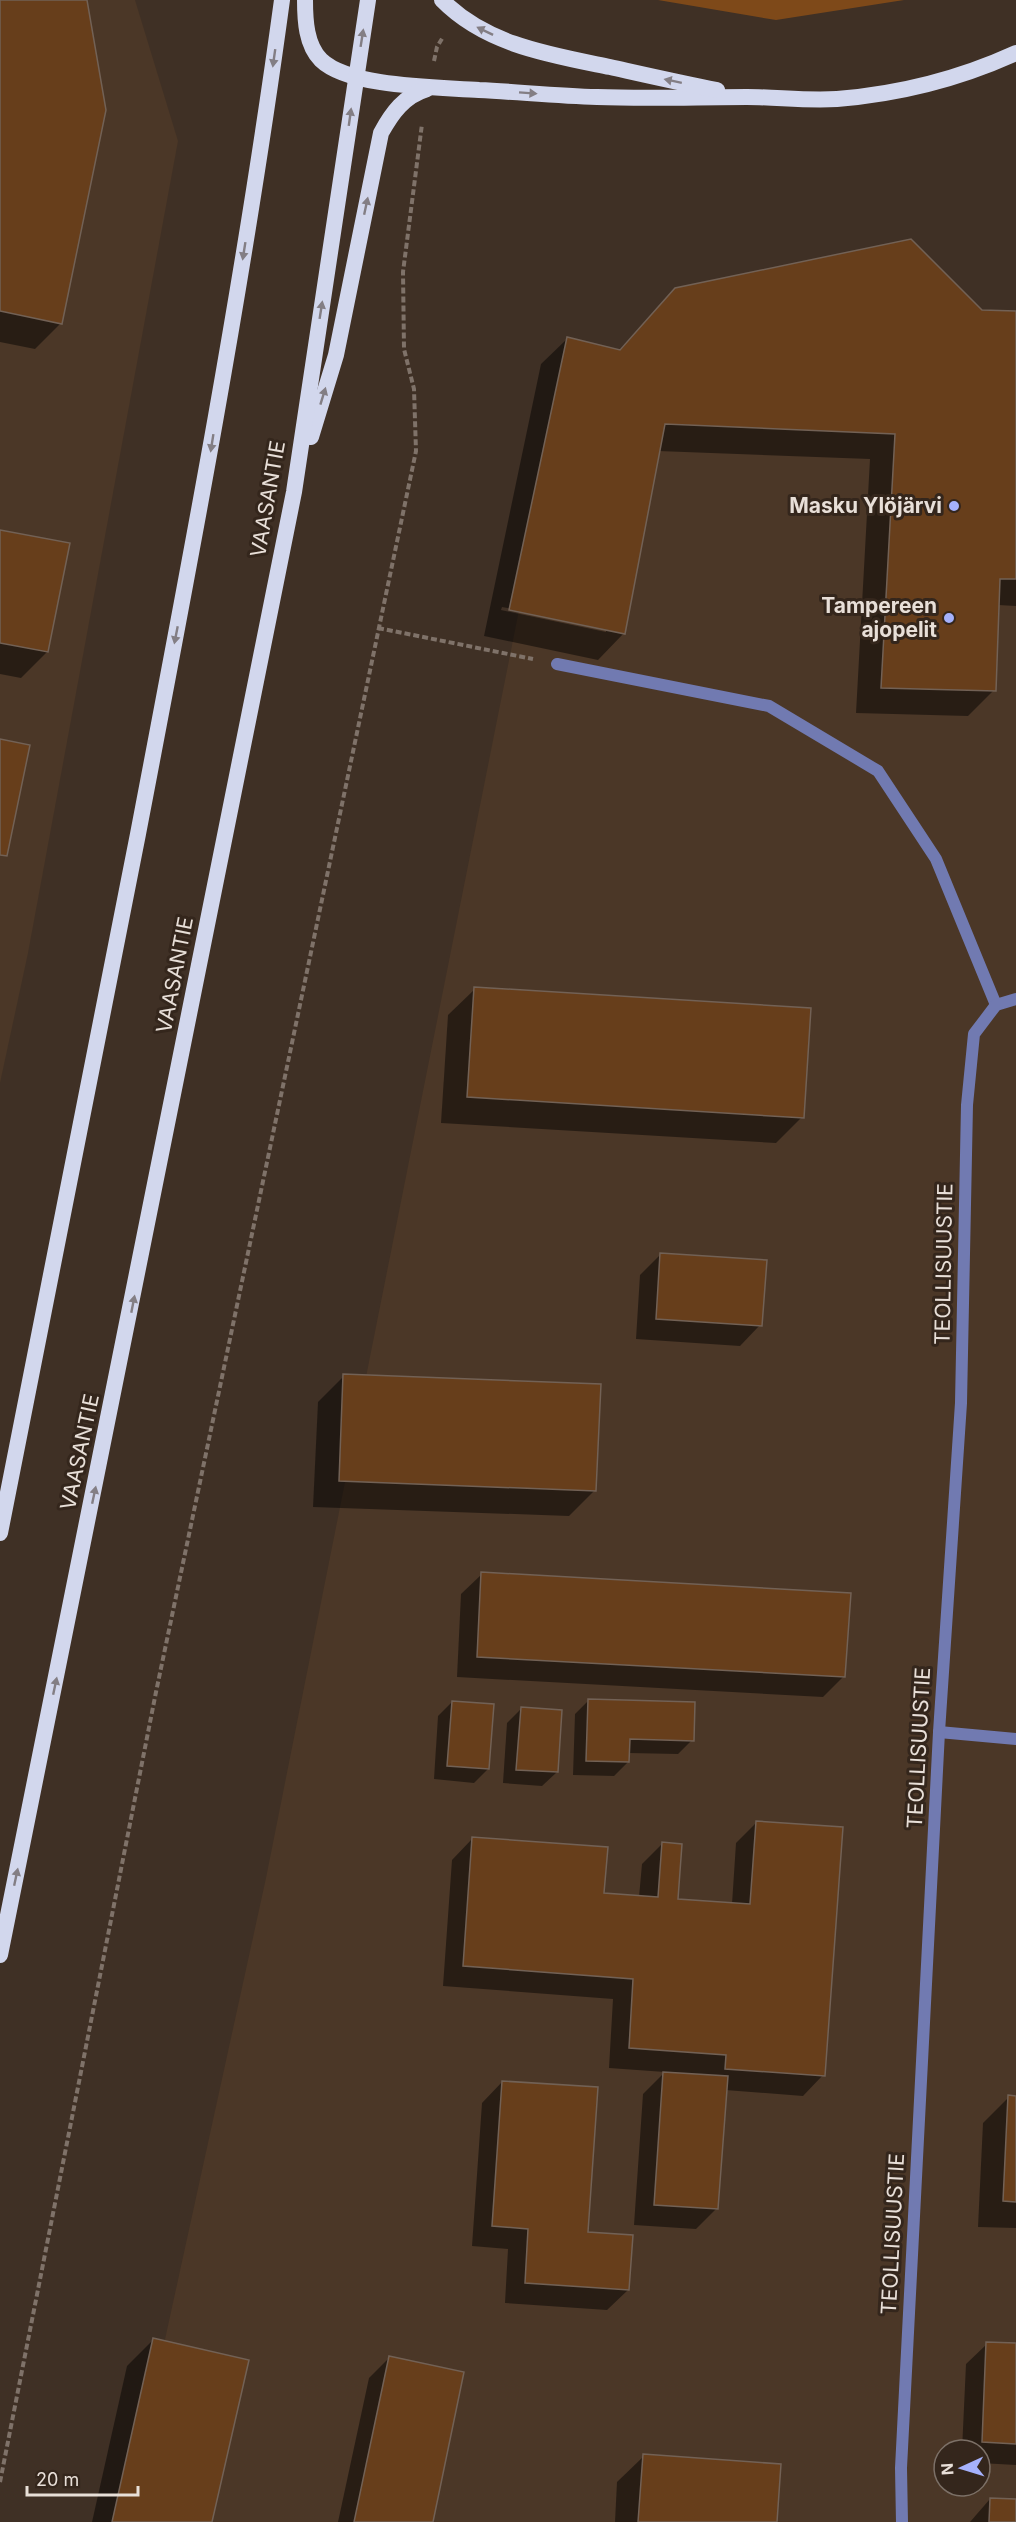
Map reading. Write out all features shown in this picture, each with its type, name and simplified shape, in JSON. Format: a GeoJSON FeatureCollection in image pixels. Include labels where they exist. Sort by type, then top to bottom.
{"type":"FeatureCollection","features":[{"type":"Feature","properties":{"kind":"highway"},"geometry":{"type":"LineString","coordinates":[[0,1533],[204,490],[265,125],[282,0]]}},
{"type":"Feature","properties":{"kind":"highway"},"geometry":{"type":"LineString","coordinates":[[305,0],[308,34],[321,60],[356,76],[427,89],[452,88],[598,98],[750,97],[797,101],[839,99],[916,88],[976,71],[1016,53]]}},
{"type":"Feature","properties":{"kind":"highway","name":"VAASANTIE"},"geometry":{"type":"LineString","coordinates":[[0,1955],[294,492],[368,0]]}},
{"type":"Feature","properties":{"kind":"highway"},"geometry":{"type":"LineString","coordinates":[[442,0],[458,16],[487,33],[527,48],[750,97]]}},
{"type":"Feature","properties":{"kind":"highway"},"geometry":{"type":"LineString","coordinates":[[294,492],[336,355],[381,133],[390,117],[405,101],[414,93],[427,89]]}},
{"type":"Feature","properties":{"kind":"street"},"geometry":{"type":"LineString","coordinates":[[557,664],[769,706],[878,771],[936,859],[996,1005],[1016,999]]}},
{"type":"Feature","properties":{"kind":"street","name":"TEOLLISUUSTIE"},"geometry":{"type":"LineString","coordinates":[[902,2522],[901,2468],[939,1732],[961,1403],[967,1104],[974,1034],[996,1005]]}},
{"type":"Feature","properties":{"kind":"street"},"geometry":{"type":"LineString","coordinates":[[939,1732],[1016,1739]]}},
{"type":"Feature","properties":{"kind":"path"},"geometry":{"type":"LineString","coordinates":[[0,2482],[156,1692],[416,451],[414,389],[404,349],[403,272],[427,89],[437,47],[458,16]]}},
{"type":"Feature","properties":{"kind":"path"},"geometry":{"type":"LineString","coordinates":[[378,628],[557,664]]}},
{"type":"Feature","properties":{"kind":"shaded area"},"geometry":{"type":"Polygon","coordinates":[[[0,0],[135,0],[178,141],[28,953],[0,1083],[0,0]]]}},
{"type":"Feature","properties":{"kind":"shaded area"},"geometry":{"type":"Polygon","coordinates":[[[658,0],[904,0],[776,20],[658,0]]]}},
{"type":"Feature","properties":{"kind":"shaded area"},"geometry":{"type":"Polygon","coordinates":[[[1016,336],[1016,2522],[125,2522],[266,1878],[521,600],[626,429],[1016,336]]]}},
{"type":"Feature","properties":{"kind":"building"},"geometry":{"type":"Polygon","coordinates":[[[0,0],[87,0],[106,110],[62,324],[0,311],[0,0]]]}},
{"type":"Feature","properties":{"kind":"building","name":"Masku Ylöjärvi"},"geometry":{"type":"Polygon","coordinates":[[[911,239],[982,310],[1016,311],[1016,579],[1000,579],[996,691],[881,688],[895,434],[665,424],[625,634],[509,610],[567,337],[620,350],[675,288],[911,239]]]}},
{"type":"Feature","properties":{"kind":"building"},"geometry":{"type":"Polygon","coordinates":[[[0,530],[70,543],[48,652],[0,643],[0,530]]]}},
{"type":"Feature","properties":{"kind":"building"},"geometry":{"type":"Polygon","coordinates":[[[0,739],[30,745],[7,856],[0,855],[0,739]]]}},
{"type":"Feature","properties":{"kind":"building"},"geometry":{"type":"Polygon","coordinates":[[[474,987],[811,1008],[804,1118],[467,1097],[474,987]]]}},
{"type":"Feature","properties":{"kind":"building"},"geometry":{"type":"Polygon","coordinates":[[[660,1253],[767,1260],[762,1326],[656,1319],[660,1253]]]}},
{"type":"Feature","properties":{"kind":"building"},"geometry":{"type":"Polygon","coordinates":[[[343,1374],[601,1384],[596,1491],[339,1481],[343,1374]]]}},
{"type":"Feature","properties":{"kind":"building"},"geometry":{"type":"Polygon","coordinates":[[[481,1572],[851,1593],[845,1677],[477,1657],[481,1572]]]}},
{"type":"Feature","properties":{"kind":"building"},"geometry":{"type":"Polygon","coordinates":[[[588,1699],[695,1702],[694,1741],[630,1739],[629,1762],[586,1761],[588,1699]]]}},
{"type":"Feature","properties":{"kind":"building"},"geometry":{"type":"Polygon","coordinates":[[[452,1701],[494,1704],[489,1769],[447,1766],[452,1701]]]}},
{"type":"Feature","properties":{"kind":"building"},"geometry":{"type":"Polygon","coordinates":[[[521,1707],[562,1710],[558,1772],[516,1770],[521,1707]]]}},
{"type":"Feature","properties":{"kind":"building"},"geometry":{"type":"Polygon","coordinates":[[[756,1821],[843,1827],[825,2076],[725,2069],[726,2055],[629,2048],[633,1979],[463,1966],[472,1837],[608,1847],[604,1893],[658,1897],[662,1842],[682,1844],[678,1899],[750,1904],[756,1821]]]}},
{"type":"Feature","properties":{"kind":"building"},"geometry":{"type":"Polygon","coordinates":[[[663,2072],[728,2076],[718,2209],[654,2205],[663,2072]]]}},
{"type":"Feature","properties":{"kind":"building"},"geometry":{"type":"Polygon","coordinates":[[[502,2081],[598,2087],[588,2232],[633,2235],[629,2290],[525,2283],[528,2229],[492,2226],[502,2081]]]}},
{"type":"Feature","properties":{"kind":"building"},"geometry":{"type":"Polygon","coordinates":[[[1008,2095],[1016,2096],[1016,2202],[1003,2201],[1008,2095]]]}},
{"type":"Feature","properties":{"kind":"building"},"geometry":{"type":"Polygon","coordinates":[[[153,2338],[249,2360],[212,2522],[112,2522],[153,2338]]]}},
{"type":"Feature","properties":{"kind":"building"},"geometry":{"type":"Polygon","coordinates":[[[986,2342],[1016,2343],[1016,2444],[992,2443],[992,2438],[982,2438],[986,2342]]]}},
{"type":"Feature","properties":{"kind":"building"},"geometry":{"type":"Polygon","coordinates":[[[389,2356],[464,2372],[433,2522],[354,2522],[389,2356]]]}},
{"type":"Feature","properties":{"kind":"building"},"geometry":{"type":"Polygon","coordinates":[[[643,2454],[781,2464],[777,2522],[638,2522],[643,2454]]]}},
{"type":"Feature","properties":{"kind":"building"},"geometry":{"type":"Polygon","coordinates":[[[990,2498],[1016,2499],[1016,2522],[989,2522],[990,2498]]]}},
{"type":"Feature","properties":{"kind":"place","name":"Masku Ylöjärvi"},"geometry":{"type":"Point","coordinates":[954,506]}},
{"type":"Feature","properties":{"kind":"place","name":"Tampereen ajopelit"},"geometry":{"type":"Point","coordinates":[949,618]}}]}
